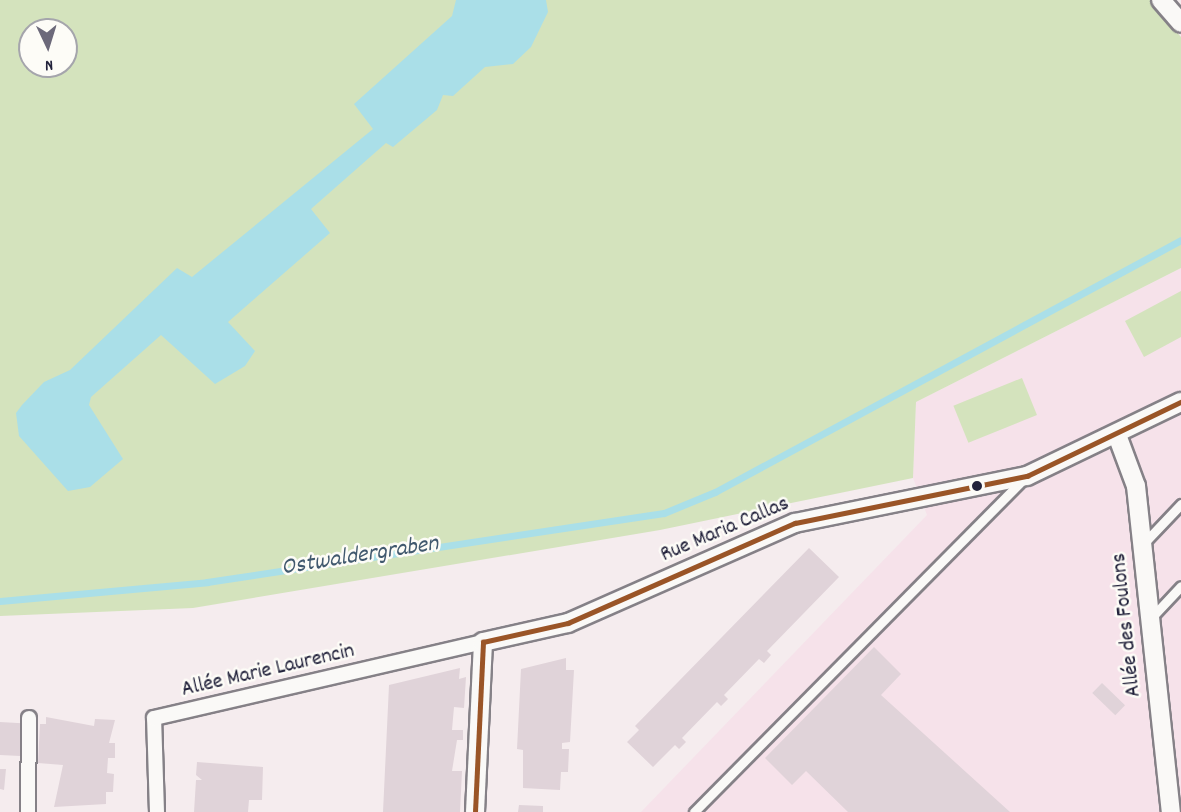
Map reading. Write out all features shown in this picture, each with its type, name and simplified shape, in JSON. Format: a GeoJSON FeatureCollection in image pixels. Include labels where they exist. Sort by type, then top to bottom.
{"type":"FeatureCollection","features":[{"type":"Feature","properties":{"kind":"street"},"geometry":{"type":"LineString","coordinates":[[1164,2],[1181,23]]}},
{"type":"Feature","properties":{"kind":"street","name":"Rue Maria Callas"},"geometry":{"type":"LineString","coordinates":[[483,642],[568,623],[795,523],[1027,476],[1117,435],[1181,402]]}},
{"type":"Feature","properties":{"kind":"street","name":"Allée des Foulons"},"geometry":{"type":"LineString","coordinates":[[1117,435],[1136,486],[1150,619],[1175,789],[1171,812]]}},
{"type":"Feature","properties":{"kind":"street"},"geometry":{"type":"LineString","coordinates":[[474,812],[483,642]]}},
{"type":"Feature","properties":{"kind":"street","name":"Allée Marie Laurencin"},"geometry":{"type":"LineString","coordinates":[[157,812],[154,718],[483,642]]}},
{"type":"Feature","properties":{"kind":"street"},"geometry":{"type":"LineString","coordinates":[[28,812],[29,718]]}},
{"type":"Feature","properties":{"kind":"lane"},"geometry":{"type":"LineString","coordinates":[[694,812],[1027,476]]}},
{"type":"Feature","properties":{"kind":"lane"},"geometry":{"type":"LineString","coordinates":[[1142,545],[1181,504]]}},
{"type":"Feature","properties":{"kind":"lane"},"geometry":{"type":"LineString","coordinates":[[1150,619],[1181,586]]}},
{"type":"Feature","properties":{"kind":"shaded area"},"geometry":{"type":"Polygon","coordinates":[[[1181,268],[1181,812],[641,812],[927,515],[913,478],[916,402],[1181,268]]]}},
{"type":"Feature","properties":{"kind":"green space"},"geometry":{"type":"Polygon","coordinates":[[[0,0],[1150,0],[1181,37],[1181,268],[916,402],[913,478],[660,530],[193,608],[0,616],[0,0]]]}},
{"type":"Feature","properties":{"kind":"green space"},"geometry":{"type":"Polygon","coordinates":[[[1181,291],[1181,337],[1144,357],[1125,321],[1181,291]]]}},
{"type":"Feature","properties":{"kind":"green space"},"geometry":{"type":"Polygon","coordinates":[[[1022,378],[1037,415],[968,443],[953,406],[1022,378]]]}},
{"type":"Feature","properties":{"kind":"water"},"geometry":{"type":"Polygon","coordinates":[[[456,0],[546,0],[548,12],[531,47],[513,64],[485,67],[453,96],[443,95],[437,110],[393,147],[386,143],[311,209],[330,233],[228,322],[255,351],[245,366],[215,384],[161,335],[91,397],[89,405],[123,459],[90,487],[68,491],[19,436],[16,413],[22,405],[44,382],[70,370],[177,268],[192,277],[373,129],[354,104],[452,16],[456,0]]]}},
{"type":"Feature","properties":{"kind":"building"},"geometry":{"type":"Polygon","coordinates":[[[809,548],[839,577],[767,651],[771,655],[764,663],[759,659],[724,695],[728,699],[721,706],[717,702],[682,738],[686,742],[679,749],[675,745],[653,767],[627,742],[639,730],[635,726],[809,548]]]}},
{"type":"Feature","properties":{"kind":"building"},"geometry":{"type":"Polygon","coordinates":[[[874,647],[901,674],[881,695],[1010,812],[848,812],[806,771],[792,785],[765,758],[874,647]]]}},
{"type":"Feature","properties":{"kind":"building"},"geometry":{"type":"Polygon","coordinates":[[[566,658],[566,670],[574,670],[570,742],[562,743],[562,749],[569,749],[568,772],[561,772],[560,790],[523,788],[523,750],[517,749],[521,669],[566,658]]]}},
{"type":"Feature","properties":{"kind":"building"},"geometry":{"type":"Polygon","coordinates":[[[460,668],[459,679],[466,677],[464,708],[454,707],[452,730],[463,730],[463,740],[457,740],[452,771],[462,771],[460,812],[383,812],[389,685],[460,668]]]}},
{"type":"Feature","properties":{"kind":"building"},"geometry":{"type":"Polygon","coordinates":[[[1102,683],[1125,705],[1115,715],[1092,693],[1102,683]]]}},
{"type":"Feature","properties":{"kind":"building"},"geometry":{"type":"Polygon","coordinates":[[[46,717],[94,726],[95,719],[115,720],[109,743],[115,743],[115,758],[108,758],[107,773],[114,774],[113,792],[106,792],[106,804],[54,807],[63,765],[38,763],[40,724],[46,724],[46,717]]]}},
{"type":"Feature","properties":{"kind":"building"},"geometry":{"type":"Polygon","coordinates":[[[0,722],[22,723],[20,756],[0,755],[0,722]]]}},
{"type":"Feature","properties":{"kind":"building"},"geometry":{"type":"Polygon","coordinates":[[[197,762],[263,767],[262,800],[249,800],[248,812],[194,812],[196,780],[202,780],[196,775],[197,762]]]}},
{"type":"Feature","properties":{"kind":"building"},"geometry":{"type":"Polygon","coordinates":[[[0,769],[6,769],[4,790],[0,789],[0,769]]]}},
{"type":"Feature","properties":{"kind":"building"},"geometry":{"type":"Polygon","coordinates":[[[519,805],[543,806],[543,812],[518,812],[519,805]]]}},
{"type":"Feature","properties":{"kind":"waterway","name":"Ostwaldergraben"},"geometry":{"type":"LineString","coordinates":[[0,601],[207,582],[664,513],[715,492],[1181,240]]}},
{"type":"Feature","properties":{"kind":"transit line"},"geometry":{"type":"LineString","coordinates":[[483,642],[568,623],[795,523],[1027,476],[1181,402]]}},
{"type":"Feature","properties":{"kind":"transit line"},"geometry":{"type":"LineString","coordinates":[[475,812],[483,642]]}}]}
